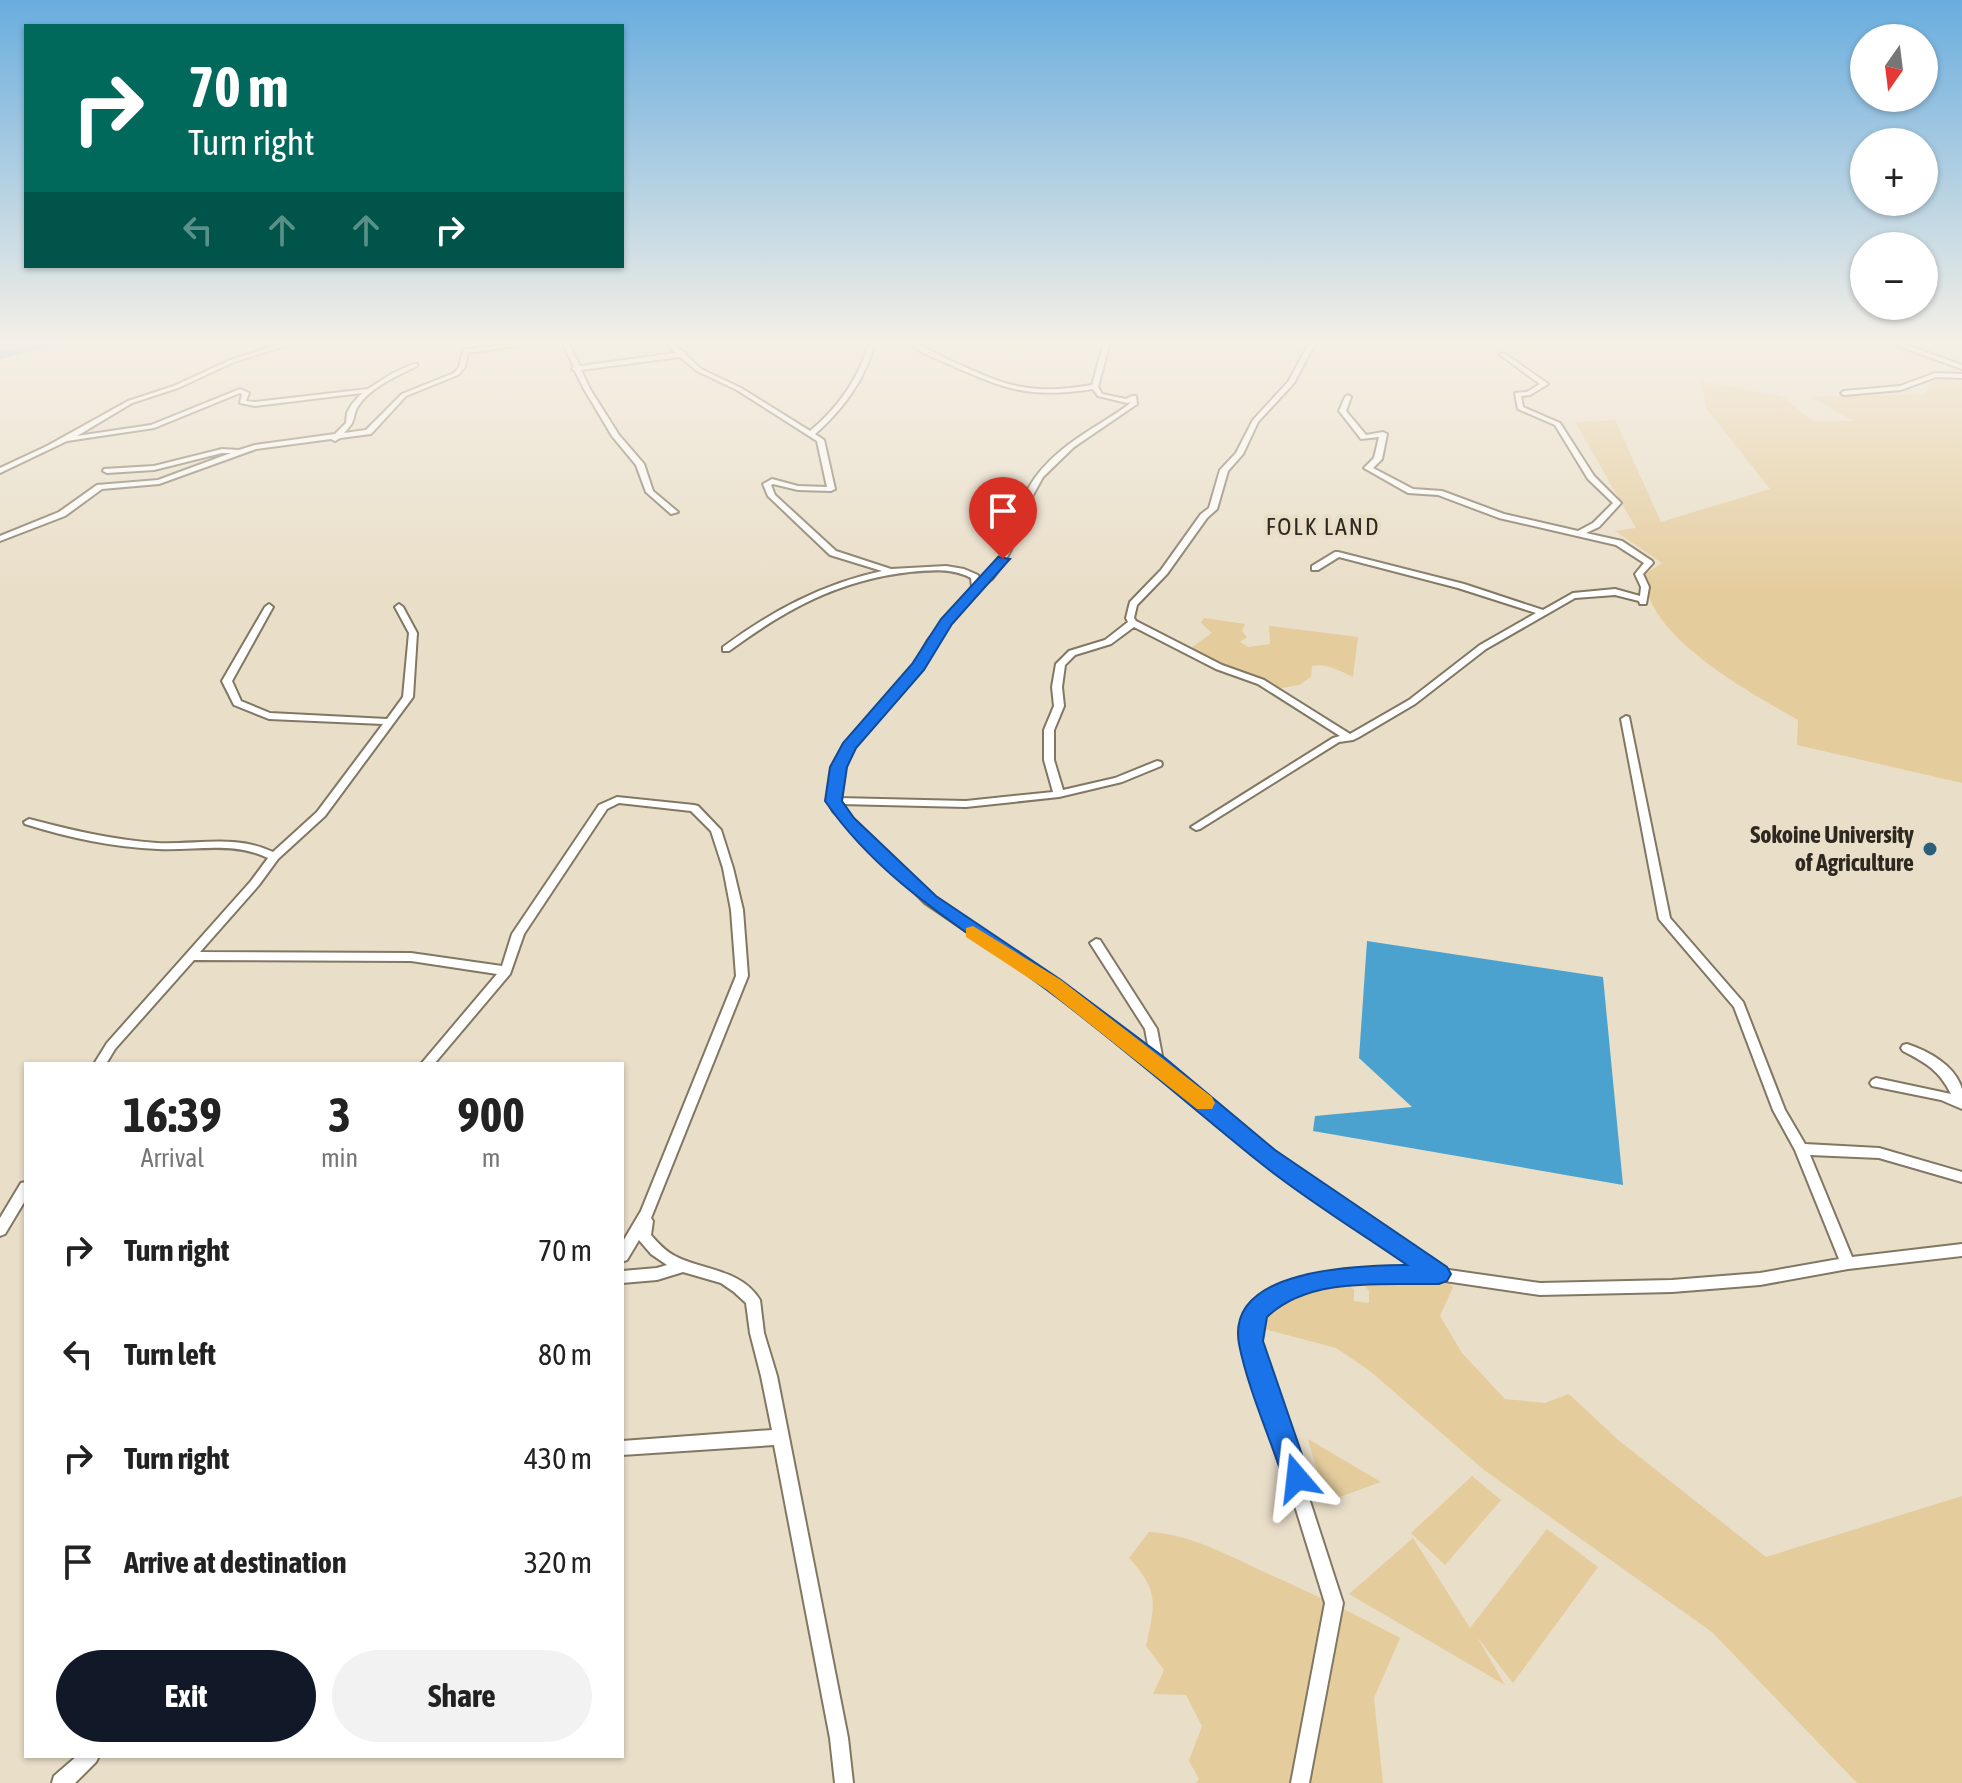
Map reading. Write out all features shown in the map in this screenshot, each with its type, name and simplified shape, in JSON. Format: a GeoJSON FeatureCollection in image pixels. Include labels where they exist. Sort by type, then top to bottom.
{"type":"FeatureCollection","features":[{"type":"Feature","properties":{"kind":"street"},"geometry":{"type":"LineString","coordinates":[[0,471],[91,425]]}},
{"type":"Feature","properties":{"kind":"street"},"geometry":{"type":"LineString","coordinates":[[68,439],[156,425]]}},
{"type":"Feature","properties":{"kind":"street"},"geometry":{"type":"LineString","coordinates":[[335,439],[347,425]]}},
{"type":"Feature","properties":{"kind":"street"},"geometry":{"type":"LineString","coordinates":[[0,539],[62,514],[100,487],[159,482],[245,450],[266,445],[335,439],[368,432],[375,425]]}},
{"type":"Feature","properties":{"kind":"street"},"geometry":{"type":"LineString","coordinates":[[609,425],[640,464],[650,492],[674,512]]}},
{"type":"Feature","properties":{"kind":"street"},"geometry":{"type":"LineString","coordinates":[[798,425],[820,440],[831,489],[798,488],[772,481],[767,484],[772,496],[838,556],[854,557],[890,571]]}},
{"type":"Feature","properties":{"kind":"street"},"geometry":{"type":"LineString","coordinates":[[812,433],[822,425]]}},
{"type":"Feature","properties":{"kind":"street"},"geometry":{"type":"LineString","coordinates":[[1102,425],[1039,477],[1003,559],[986,582],[976,587],[931,642],[918,666],[849,746],[839,767],[833,801],[848,822],[929,900],[1054,985],[1157,1063],[1267,1156],[1439,1274]]}},
{"type":"Feature","properties":{"kind":"street"},"geometry":{"type":"LineString","coordinates":[[1253,425],[1239,454],[1224,470],[1213,509],[1204,516],[1164,572],[1130,607],[1130,618],[1133,623],[1219,667],[1261,682],[1350,738]]}},
{"type":"Feature","properties":{"kind":"street"},"geometry":{"type":"LineString","coordinates":[[1196,827],[1336,740],[1350,738],[1412,702],[1483,647],[1541,612],[1573,596],[1591,593],[1615,592],[1642,600],[1645,587],[1639,574],[1649,563],[1619,543],[1594,534],[1577,534],[1502,516],[1439,493],[1411,491],[1368,468],[1378,459],[1383,434],[1364,437],[1354,425]]}},
{"type":"Feature","properties":{"kind":"street"},"geometry":{"type":"LineString","coordinates":[[1559,425],[1591,477],[1617,503],[1596,525],[1577,534]]}},
{"type":"Feature","properties":{"kind":"street"},"geometry":{"type":"LineString","coordinates":[[107,471],[154,468],[222,451],[245,450]]}},
{"type":"Feature","properties":{"kind":"street"},"geometry":{"type":"LineString","coordinates":[[1315,568],[1338,554],[1432,577],[1541,612]]}},
{"type":"Feature","properties":{"kind":"street"},"geometry":{"type":"LineString","coordinates":[[726,649],[758,625],[844,580],[890,571],[949,568],[975,577],[976,587]]}},
{"type":"Feature","properties":{"kind":"street"},"geometry":{"type":"LineString","coordinates":[[269,607],[227,681],[237,703],[269,716],[391,722]]}},
{"type":"Feature","properties":{"kind":"street"},"geometry":{"type":"LineString","coordinates":[[101,1062],[111,1046],[274,857],[321,814],[408,697],[413,633],[399,607]]}},
{"type":"Feature","properties":{"kind":"street"},"geometry":{"type":"LineString","coordinates":[[1059,794],[1049,760],[1049,730],[1059,706],[1057,687],[1061,664],[1072,653],[1108,642],[1133,623]]}},
{"type":"Feature","properties":{"kind":"street"},"geometry":{"type":"LineString","coordinates":[[1626,719],[1665,919],[1739,1005],[1779,1110],[1801,1149],[1848,1263]]}},
{"type":"Feature","properties":{"kind":"street"},"geometry":{"type":"LineString","coordinates":[[833,801],[966,804],[1059,794],[1118,780],[1157,764]]}},
{"type":"Feature","properties":{"kind":"street"},"geometry":{"type":"LineString","coordinates":[[429,1062],[506,971],[518,934],[603,807],[617,800],[676,803],[694,808],[716,830],[737,910],[742,976],[647,1213],[624,1253]]}},
{"type":"Feature","properties":{"kind":"street"},"geometry":{"type":"LineString","coordinates":[[29,822],[60,832],[155,846],[248,845],[274,857]]}},
{"type":"Feature","properties":{"kind":"street"},"geometry":{"type":"LineString","coordinates":[[1096,943],[1151,1029],[1157,1063]]}},
{"type":"Feature","properties":{"kind":"street"},"geometry":{"type":"LineString","coordinates":[[189,956],[411,957],[506,971]]}},
{"type":"Feature","properties":{"kind":"street"},"geometry":{"type":"LineString","coordinates":[[1907,1048],[1941,1066],[1951,1075],[1962,1104]]}},
{"type":"Feature","properties":{"kind":"street"},"geometry":{"type":"LineString","coordinates":[[1876,1083],[1943,1096],[1962,1104]]}},
{"type":"Feature","properties":{"kind":"street"},"geometry":{"type":"LineString","coordinates":[[1801,1149],[1879,1153],[1962,1177]]}},
{"type":"Feature","properties":{"kind":"street"},"geometry":{"type":"LineString","coordinates":[[0,1230],[24,1190]]}},
{"type":"Feature","properties":{"kind":"street"},"geometry":{"type":"LineString","coordinates":[[647,1213],[644,1236],[657,1255],[731,1281],[753,1300],[757,1333],[781,1437],[839,1738],[842,1781]]}},
{"type":"Feature","properties":{"kind":"street"},"geometry":{"type":"LineString","coordinates":[[1300,1783],[1334,1603],[1251,1341],[1256,1312],[1270,1299],[1289,1290],[1342,1276],[1439,1274],[1540,1289],[1760,1279],[1848,1263],[1962,1250]]}},
{"type":"Feature","properties":{"kind":"street"},"geometry":{"type":"LineString","coordinates":[[624,1277],[657,1274],[682,1266]]}},
{"type":"Feature","properties":{"kind":"street"},"geometry":{"type":"LineString","coordinates":[[624,1448],[781,1437]]}},
{"type":"Feature","properties":{"kind":"street"},"geometry":{"type":"LineString","coordinates":[[61,1783],[88,1758]]}},
{"type":"Feature","properties":{"kind":"shaded area"},"geometry":{"type":"Polygon","coordinates":[[[1577,425],[1617,425],[1661,522],[1770,489],[1720,425],[1962,425],[1962,783],[1797,745],[1798,720],[1754,695],[1680,640],[1649,597],[1645,574],[1662,563],[1615,531],[1636,528],[1577,425]]]}},
{"type":"Feature","properties":{"kind":"shaded area"},"geometry":{"type":"Polygon","coordinates":[[[1204,618],[1245,624],[1242,631],[1247,637],[1240,642],[1248,647],[1270,644],[1269,626],[1358,637],[1353,677],[1328,667],[1312,666],[1311,677],[1299,685],[1282,688],[1280,695],[1188,650],[1212,633],[1201,623],[1204,618]]]}},
{"type":"Feature","properties":{"kind":"shaded area"},"geometry":{"type":"Polygon","coordinates":[[[1439,1274],[1453,1287],[1440,1316],[1462,1353],[1505,1399],[1545,1403],[1569,1394],[1617,1439],[1766,1557],[1962,1496],[1962,1783],[1857,1783],[1712,1632],[1484,1470],[1370,1371],[1336,1348],[1253,1326],[1270,1299],[1342,1276],[1354,1290],[1354,1301],[1369,1303],[1369,1291],[1358,1276],[1439,1274]]]}},
{"type":"Feature","properties":{"kind":"shaded area"},"geometry":{"type":"Polygon","coordinates":[[[1308,1439],[1381,1482],[1326,1502],[1308,1439]]]}},
{"type":"Feature","properties":{"kind":"shaded area"},"geometry":{"type":"Polygon","coordinates":[[[1472,1476],[1501,1500],[1445,1565],[1411,1533],[1472,1476]]]}},
{"type":"Feature","properties":{"kind":"shaded area"},"geometry":{"type":"Polygon","coordinates":[[[1547,1529],[1598,1567],[1513,1683],[1477,1637],[1505,1685],[1349,1594],[1413,1538],[1470,1628],[1547,1529]]]}},
{"type":"Feature","properties":{"kind":"shaded area"},"geometry":{"type":"Polygon","coordinates":[[[1149,1532],[1178,1536],[1219,1551],[1400,1638],[1374,1698],[1383,1783],[1196,1783],[1199,1779],[1189,1761],[1202,1726],[1186,1695],[1153,1694],[1164,1670],[1146,1646],[1152,1619],[1152,1599],[1146,1580],[1129,1558],[1149,1532]]]}},
{"type":"Feature","properties":{"kind":"water"},"geometry":{"type":"Polygon","coordinates":[[[1367,941],[1603,977],[1623,1185],[1313,1131],[1315,1116],[1412,1107],[1359,1058],[1367,941]]]}},
{"type":"Feature","properties":{"kind":"slow traffic"},"geometry":{"type":"LineString","coordinates":[[973,932],[1054,985],[1205,1103]]}},
{"type":"Feature","properties":{"kind":"place","name":"Sokoine University of Agriculture"},"geometry":{"type":"Point","coordinates":[1930,849]}},
{"type":"Feature","properties":{"kind":"district","name":"FOLK LAND"},"geometry":{"type":"Point","coordinates":[1323,527]}},
{"type":"Feature","properties":{"kind":"route"},"geometry":{"type":"LineString","coordinates":[[1003,559],[986,582],[976,587],[946,622],[918,666],[849,746],[839,767],[833,801],[848,822],[929,900],[1054,985],[1157,1063],[1267,1156],[1439,1274],[1342,1276],[1289,1290],[1270,1299],[1256,1312],[1251,1341],[1297,1478]]}}]}
